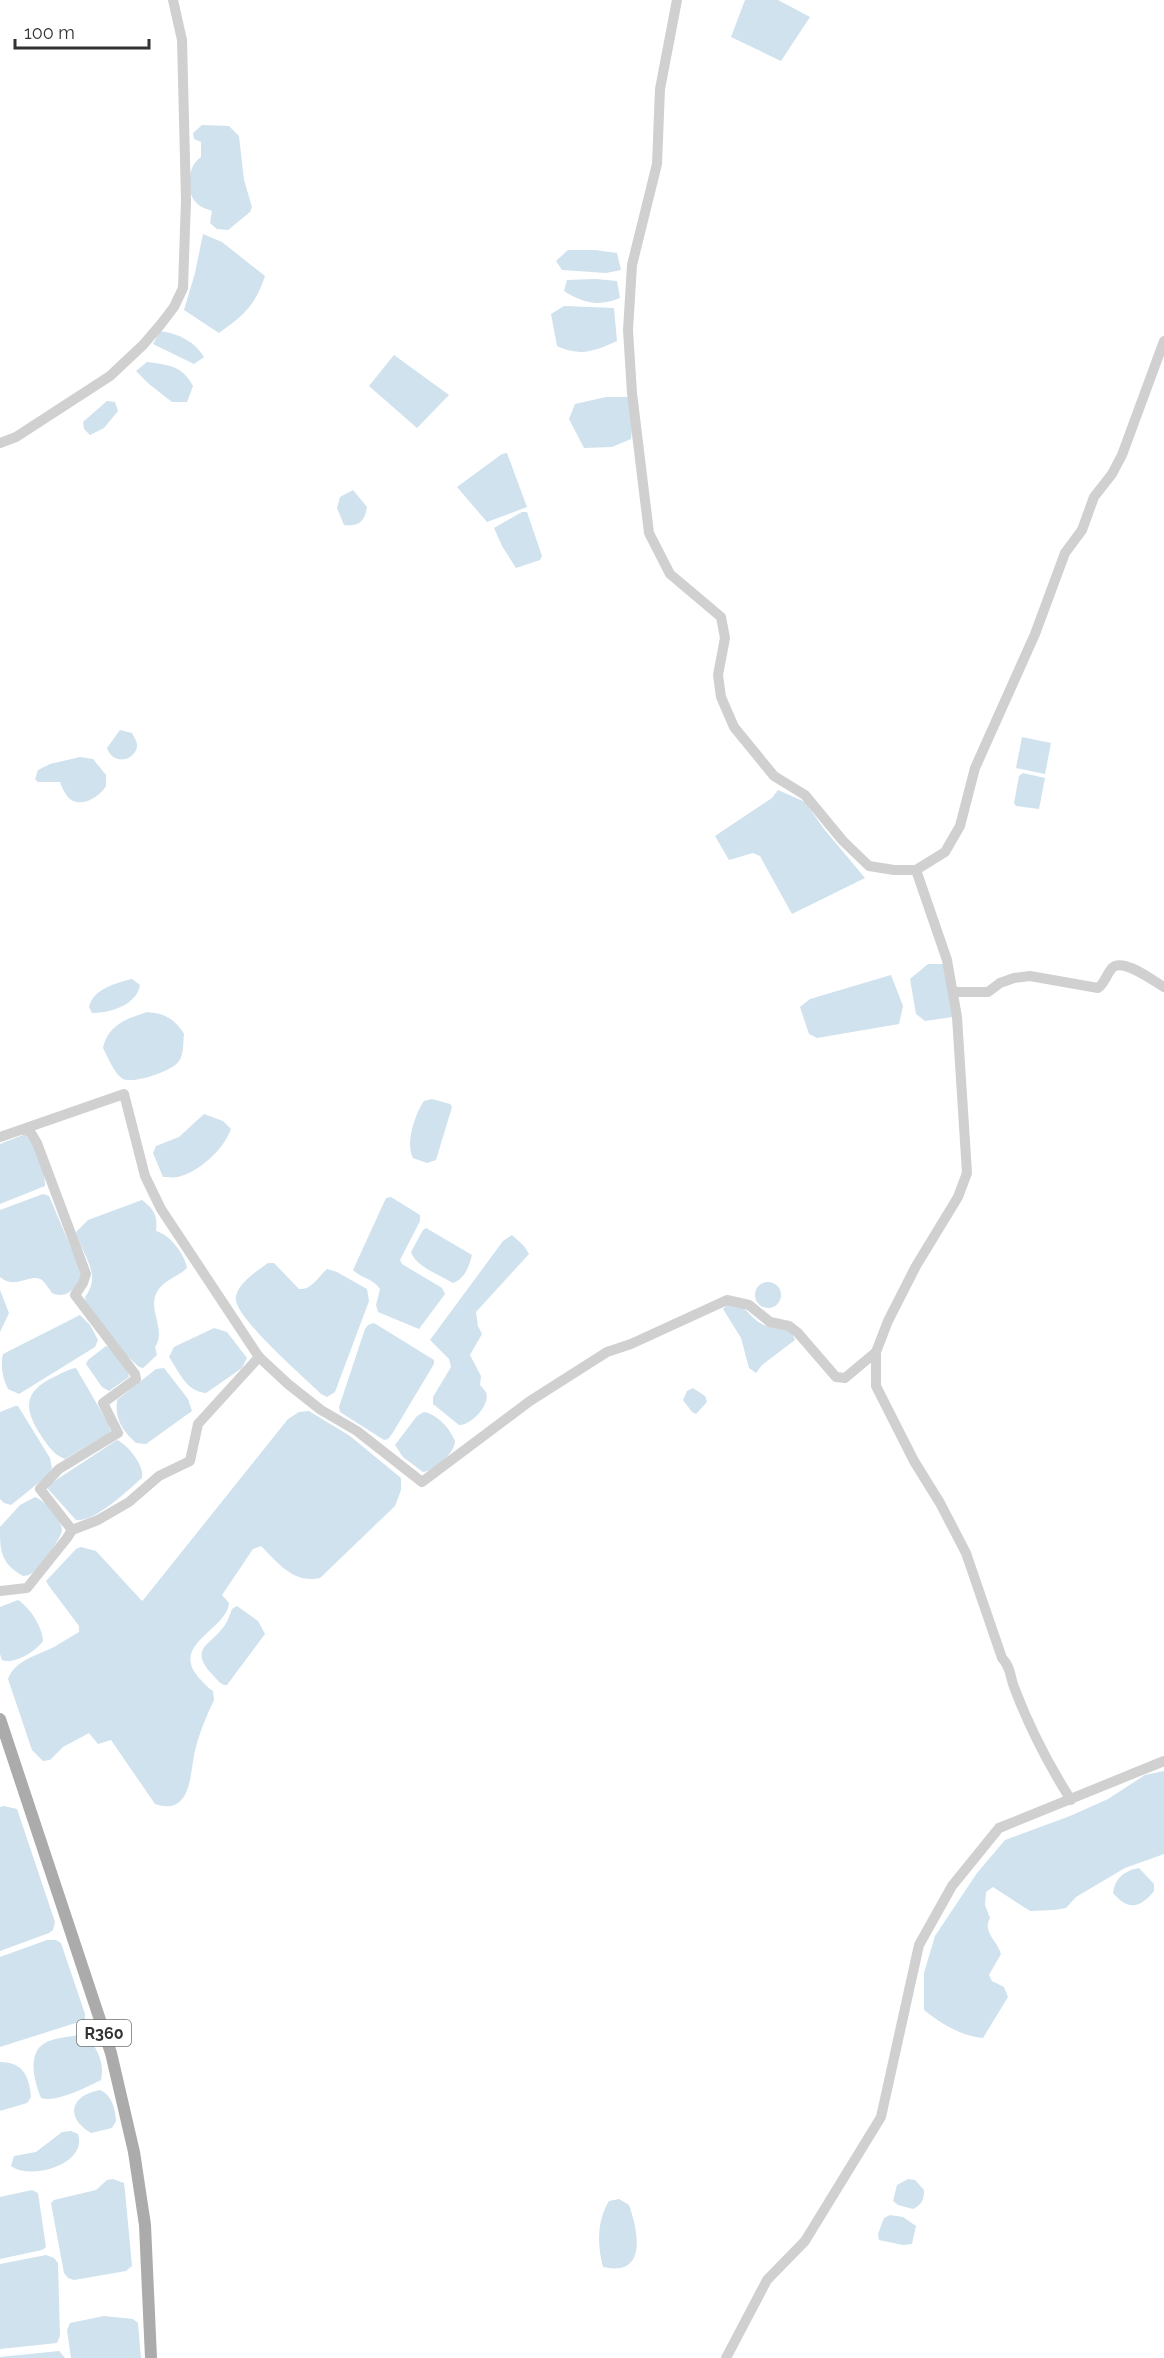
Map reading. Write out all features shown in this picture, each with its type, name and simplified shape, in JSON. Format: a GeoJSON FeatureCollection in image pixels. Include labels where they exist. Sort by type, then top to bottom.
{"type":"FeatureCollection","features":[{"type":"Feature","properties":{"kind":"main road","name":"R360"},"geometry":{"type":"LineString","coordinates":[[0,1719],[111,2053],[124,2101],[145,2225],[151,2358]]}},
{"type":"Feature","properties":{"kind":"street"},"geometry":{"type":"LineString","coordinates":[[0,443],[16,437],[110,376],[143,345],[161,324],[174,307],[183,288],[186,200],[182,40],[173,0]]}},
{"type":"Feature","properties":{"kind":"street"},"geometry":{"type":"LineString","coordinates":[[677,0],[660,89],[657,164],[632,265],[628,330],[632,393],[649,533],[670,574],[721,617],[725,638],[718,675],[721,697],[734,727],[774,776],[805,795],[843,841],[869,866],[894,870],[916,870],[945,852],[960,826],[975,768],[1035,634],[1065,553],[1082,530],[1095,497],[1112,474],[1122,454],[1160,364],[1164,341]]}},
{"type":"Feature","properties":{"kind":"street"},"geometry":{"type":"LineString","coordinates":[[916,870],[947,960],[953,992],[957,1017],[967,1173],[958,1197],[916,1266],[888,1321],[876,1352],[876,1386],[914,1461],[940,1503],[966,1553],[1002,1658],[1008,1664],[1013,1686],[1058,1779],[1071,1800]]}},
{"type":"Feature","properties":{"kind":"street"},"geometry":{"type":"LineString","coordinates":[[953,992],[988,992],[1000,983],[1030,976],[1098,988],[1103,984],[1111,969],[1117,965],[1125,965],[1164,987]]}},
{"type":"Feature","properties":{"kind":"street"},"geometry":{"type":"LineString","coordinates":[[0,1137],[124,1094],[145,1176],[161,1209],[259,1358],[321,1410],[357,1431],[422,1482],[530,1401],[607,1352],[631,1344],[727,1300],[749,1305],[770,1322],[789,1326],[798,1333],[833,1375],[840,1378],[845,1378],[876,1352]]}},
{"type":"Feature","properties":{"kind":"street"},"geometry":{"type":"LineString","coordinates":[[24,1130],[31,1133],[37,1143],[86,1274],[75,1295],[135,1374],[136,1379],[104,1402],[118,1433],[59,1470],[40,1489],[72,1530]]}},
{"type":"Feature","properties":{"kind":"street"},"geometry":{"type":"LineString","coordinates":[[0,1591],[27,1588],[72,1530],[129,1502],[159,1476],[174,1471],[190,1461],[198,1424],[259,1358]]}},
{"type":"Feature","properties":{"kind":"street"},"geometry":{"type":"LineString","coordinates":[[726,2358],[767,2280],[805,2241],[881,2117],[919,1945],[952,1886],[999,1828],[1164,1761]]}},
{"type":"Feature","properties":{"kind":"water"},"geometry":{"type":"Polygon","coordinates":[[[745,0],[778,0],[810,17],[781,61],[731,37],[745,0]]]}},
{"type":"Feature","properties":{"kind":"water"},"geometry":{"type":"Polygon","coordinates":[[[202,125],[229,126],[239,136],[244,180],[252,207],[250,212],[228,230],[217,229],[210,223],[212,211],[200,206],[194,200],[189,187],[190,173],[196,161],[201,157],[201,142],[194,139],[193,133],[202,125]]]}},
{"type":"Feature","properties":{"kind":"water"},"geometry":{"type":"Polygon","coordinates":[[[203,234],[222,242],[265,276],[248,309],[219,333],[184,310],[203,234]]]}},
{"type":"Feature","properties":{"kind":"water"},"geometry":{"type":"Polygon","coordinates":[[[568,250],[617,253],[621,270],[606,273],[562,270],[556,261],[568,250]]]}},
{"type":"Feature","properties":{"kind":"water"},"geometry":{"type":"Polygon","coordinates":[[[567,280],[617,281],[620,298],[598,303],[578,298],[564,291],[567,280]]]}},
{"type":"Feature","properties":{"kind":"water"},"geometry":{"type":"Polygon","coordinates":[[[564,306],[614,308],[617,341],[602,348],[581,352],[557,346],[551,314],[564,306]]]}},
{"type":"Feature","properties":{"kind":"water"},"geometry":{"type":"Polygon","coordinates":[[[160,331],[185,339],[204,357],[194,364],[153,344],[160,331]]]}},
{"type":"Feature","properties":{"kind":"water"},"geometry":{"type":"Polygon","coordinates":[[[394,355],[449,395],[417,428],[369,386],[394,355]]]}},
{"type":"Feature","properties":{"kind":"water"},"geometry":{"type":"Polygon","coordinates":[[[147,362],[174,367],[189,379],[193,386],[187,402],[172,402],[136,371],[147,362]]]}},
{"type":"Feature","properties":{"kind":"water"},"geometry":{"type":"Polygon","coordinates":[[[606,397],[629,397],[633,416],[631,439],[612,447],[584,448],[569,419],[575,404],[606,397]]]}},
{"type":"Feature","properties":{"kind":"water"},"geometry":{"type":"Polygon","coordinates":[[[107,401],[115,402],[118,411],[104,428],[90,435],[84,429],[83,422],[107,401]]]}},
{"type":"Feature","properties":{"kind":"water"},"geometry":{"type":"Polygon","coordinates":[[[507,453],[527,507],[487,522],[457,487],[502,454],[507,453]]]}},
{"type":"Feature","properties":{"kind":"water"},"geometry":{"type":"Polygon","coordinates":[[[353,490],[367,507],[366,512],[357,524],[344,525],[337,508],[340,497],[353,490]]]}},
{"type":"Feature","properties":{"kind":"water"},"geometry":{"type":"Polygon","coordinates":[[[522,512],[527,512],[542,556],[540,560],[516,568],[494,528],[522,512]]]}},
{"type":"Feature","properties":{"kind":"water"},"geometry":{"type":"Polygon","coordinates":[[[120,730],[132,733],[137,745],[131,756],[122,760],[113,757],[107,748],[120,730]]]}},
{"type":"Feature","properties":{"kind":"water"},"geometry":{"type":"Polygon","coordinates":[[[1022,737],[1051,743],[1045,774],[1016,768],[1022,737]]]}},
{"type":"Feature","properties":{"kind":"water"},"geometry":{"type":"Polygon","coordinates":[[[80,757],[93,759],[106,775],[106,786],[88,801],[72,800],[67,796],[60,782],[38,782],[35,779],[38,770],[50,764],[80,757]]]}},
{"type":"Feature","properties":{"kind":"water"},"geometry":{"type":"Polygon","coordinates":[[[1023,773],[1045,778],[1039,809],[1016,806],[1014,803],[1019,776],[1023,773]]]}},
{"type":"Feature","properties":{"kind":"water"},"geometry":{"type":"Polygon","coordinates":[[[778,790],[805,802],[824,829],[865,878],[792,914],[760,856],[753,853],[729,860],[715,836],[772,798],[778,790]]]}},
{"type":"Feature","properties":{"kind":"water"},"geometry":{"type":"Polygon","coordinates":[[[928,964],[944,964],[953,1017],[925,1021],[916,1014],[910,979],[928,964]]]}},
{"type":"Feature","properties":{"kind":"water"},"geometry":{"type":"Polygon","coordinates":[[[891,975],[903,1006],[899,1024],[817,1038],[809,1034],[800,1007],[810,999],[891,975]]]}},
{"type":"Feature","properties":{"kind":"water"},"geometry":{"type":"Polygon","coordinates":[[[132,979],[140,985],[134,998],[114,1009],[92,1013],[89,1007],[91,1001],[100,991],[132,979]]]}},
{"type":"Feature","properties":{"kind":"water"},"geometry":{"type":"Polygon","coordinates":[[[147,1012],[168,1018],[181,1029],[184,1034],[181,1058],[169,1069],[153,1076],[136,1080],[123,1079],[114,1069],[103,1048],[105,1040],[119,1024],[147,1012]]]}},
{"type":"Feature","properties":{"kind":"water"},"geometry":{"type":"Polygon","coordinates":[[[432,1099],[450,1104],[452,1107],[436,1160],[427,1163],[413,1158],[410,1145],[414,1121],[424,1101],[432,1099]]]}},
{"type":"Feature","properties":{"kind":"water"},"geometry":{"type":"Polygon","coordinates":[[[204,1114],[223,1121],[231,1129],[228,1137],[210,1159],[194,1170],[178,1177],[163,1177],[153,1153],[156,1146],[179,1137],[204,1114]]]}},
{"type":"Feature","properties":{"kind":"water"},"geometry":{"type":"Polygon","coordinates":[[[23,1135],[33,1143],[37,1150],[44,1173],[45,1186],[0,1204],[0,1144],[23,1135]]]}},
{"type":"Feature","properties":{"kind":"water"},"geometry":{"type":"Polygon","coordinates":[[[43,1194],[49,1196],[83,1276],[75,1288],[67,1294],[52,1293],[39,1279],[12,1282],[0,1277],[0,1210],[43,1194]]]}},
{"type":"Feature","properties":{"kind":"water"},"geometry":{"type":"Polygon","coordinates":[[[391,1197],[420,1215],[420,1221],[400,1260],[402,1264],[442,1288],[445,1294],[419,1329],[378,1312],[376,1305],[380,1289],[353,1270],[386,1198],[391,1197]]]}},
{"type":"Feature","properties":{"kind":"water"},"geometry":{"type":"Polygon","coordinates":[[[142,1200],[154,1213],[156,1231],[176,1245],[187,1268],[163,1284],[157,1292],[154,1306],[159,1334],[155,1347],[157,1355],[143,1368],[125,1354],[86,1302],[85,1297],[90,1289],[92,1273],[76,1232],[88,1220],[142,1200]]]}},
{"type":"Feature","properties":{"kind":"water"},"geometry":{"type":"Polygon","coordinates":[[[426,1228],[472,1255],[466,1272],[457,1281],[453,1283],[435,1274],[418,1262],[411,1252],[426,1228]]]}},
{"type":"Feature","properties":{"kind":"water"},"geometry":{"type":"Polygon","coordinates":[[[512,1235],[529,1254],[476,1312],[482,1334],[470,1355],[481,1376],[480,1385],[487,1397],[483,1408],[474,1418],[459,1425],[433,1404],[433,1397],[451,1367],[449,1359],[430,1340],[503,1241],[512,1235]]]}},
{"type":"Feature","properties":{"kind":"water"},"geometry":{"type":"Polygon","coordinates":[[[268,1263],[274,1263],[299,1289],[311,1285],[327,1269],[367,1289],[369,1301],[335,1392],[327,1397],[321,1394],[256,1331],[237,1305],[236,1296],[241,1286],[268,1263]]]}},
{"type":"Feature","properties":{"kind":"water"},"geometry":{"type":"Polygon","coordinates":[[[768,1282],[777,1286],[781,1295],[777,1304],[768,1308],[759,1304],[755,1295],[759,1286],[768,1282]]]}},
{"type":"Feature","properties":{"kind":"water"},"geometry":{"type":"Polygon","coordinates":[[[0,1290],[9,1313],[0,1332],[0,1290]]]}},
{"type":"Feature","properties":{"kind":"water"},"geometry":{"type":"Polygon","coordinates":[[[730,1302],[744,1308],[762,1324],[790,1332],[795,1340],[762,1365],[756,1373],[749,1368],[741,1338],[723,1309],[730,1302]]]}},
{"type":"Feature","properties":{"kind":"water"},"geometry":{"type":"Polygon","coordinates":[[[80,1315],[90,1325],[98,1340],[95,1347],[19,1394],[8,1389],[2,1372],[3,1354],[80,1315]]]}},
{"type":"Feature","properties":{"kind":"water"},"geometry":{"type":"Polygon","coordinates":[[[374,1323],[434,1360],[434,1364],[392,1434],[384,1440],[340,1412],[339,1407],[365,1329],[374,1323]]]}},
{"type":"Feature","properties":{"kind":"water"},"geometry":{"type":"Polygon","coordinates":[[[214,1328],[227,1332],[247,1358],[242,1368],[206,1393],[199,1392],[180,1375],[169,1357],[174,1347],[214,1328]]]}},
{"type":"Feature","properties":{"kind":"water"},"geometry":{"type":"Polygon","coordinates":[[[106,1346],[128,1372],[129,1377],[109,1391],[102,1387],[86,1364],[106,1346]]]}},
{"type":"Feature","properties":{"kind":"water"},"geometry":{"type":"Polygon","coordinates":[[[76,1368],[111,1432],[65,1459],[55,1453],[42,1437],[29,1410],[29,1402],[31,1395],[44,1383],[67,1370],[76,1368]]]}},
{"type":"Feature","properties":{"kind":"water"},"geometry":{"type":"Polygon","coordinates":[[[164,1368],[188,1399],[192,1411],[146,1444],[136,1443],[121,1424],[117,1413],[117,1400],[156,1369],[164,1368]]]}},
{"type":"Feature","properties":{"kind":"water"},"geometry":{"type":"Polygon","coordinates":[[[693,1388],[705,1396],[707,1402],[696,1414],[683,1400],[687,1391],[693,1388]]]}},
{"type":"Feature","properties":{"kind":"water"},"geometry":{"type":"Polygon","coordinates":[[[18,1406],[50,1458],[52,1468],[47,1476],[11,1505],[0,1499],[0,1412],[18,1406]]]}},
{"type":"Feature","properties":{"kind":"water"},"geometry":{"type":"Polygon","coordinates":[[[309,1411],[350,1436],[401,1478],[401,1490],[395,1506],[320,1578],[302,1578],[294,1575],[261,1546],[253,1549],[222,1595],[229,1603],[226,1613],[195,1646],[191,1656],[192,1666],[199,1678],[213,1691],[214,1700],[200,1735],[188,1789],[183,1798],[177,1804],[168,1806],[155,1804],[111,1740],[98,1744],[89,1733],[63,1747],[50,1760],[43,1761],[32,1750],[8,1679],[11,1672],[21,1663],[79,1632],[79,1626],[46,1581],[76,1549],[81,1547],[96,1551],[142,1601],[288,1419],[299,1412],[309,1411]]]}},
{"type":"Feature","properties":{"kind":"water"},"geometry":{"type":"Polygon","coordinates":[[[424,1412],[443,1423],[455,1441],[443,1461],[423,1472],[403,1457],[395,1445],[417,1416],[424,1412]]]}},
{"type":"Feature","properties":{"kind":"water"},"geometry":{"type":"Polygon","coordinates":[[[117,1440],[135,1456],[141,1468],[142,1478],[101,1511],[83,1520],[76,1520],[48,1489],[50,1484],[117,1440]]]}},
{"type":"Feature","properties":{"kind":"water"},"geometry":{"type":"Polygon","coordinates":[[[35,1497],[52,1510],[62,1530],[40,1566],[31,1574],[23,1576],[10,1566],[3,1555],[0,1527],[20,1505],[35,1497]]]}},
{"type":"Feature","properties":{"kind":"water"},"geometry":{"type":"Polygon","coordinates":[[[18,1600],[35,1618],[43,1641],[24,1656],[12,1661],[2,1660],[0,1607],[18,1600]]]}},
{"type":"Feature","properties":{"kind":"water"},"geometry":{"type":"Polygon","coordinates":[[[237,1606],[258,1621],[265,1634],[227,1685],[224,1685],[204,1664],[202,1653],[207,1644],[225,1625],[232,1609],[237,1606]]]}},
{"type":"Feature","properties":{"kind":"water"},"geometry":{"type":"Polygon","coordinates":[[[1164,1771],[1164,1854],[1125,1868],[1076,1897],[1066,1908],[1030,1911],[993,1887],[986,1892],[985,1905],[990,1918],[988,1928],[1001,1954],[989,1975],[992,1981],[1004,1987],[1008,1997],[983,2038],[952,2029],[924,2010],[924,1973],[935,1936],[977,1873],[1005,1840],[1108,1799],[1145,1775],[1164,1771]]]}},
{"type":"Feature","properties":{"kind":"water"},"geometry":{"type":"Polygon","coordinates":[[[0,1807],[17,1809],[55,1922],[53,1930],[49,1933],[0,1951],[0,1807]]]}},
{"type":"Feature","properties":{"kind":"water"},"geometry":{"type":"Polygon","coordinates":[[[1139,1868],[1154,1884],[1154,1891],[1139,1904],[1128,1905],[1113,1893],[1114,1888],[1121,1876],[1139,1868]]]}},
{"type":"Feature","properties":{"kind":"water"},"geometry":{"type":"Polygon","coordinates":[[[47,1940],[56,1940],[61,1943],[85,2020],[0,2047],[0,1957],[47,1940]]]}},
{"type":"Feature","properties":{"kind":"water"},"geometry":{"type":"Polygon","coordinates":[[[86,2035],[97,2050],[102,2068],[101,2080],[63,2096],[41,2098],[34,2069],[34,2061],[39,2048],[48,2041],[86,2035]]]}},
{"type":"Feature","properties":{"kind":"water"},"geometry":{"type":"Polygon","coordinates":[[[0,2062],[14,2065],[23,2072],[29,2083],[31,2097],[27,2103],[0,2111],[0,2062]]]}},
{"type":"Feature","properties":{"kind":"water"},"geometry":{"type":"Polygon","coordinates":[[[100,2090],[110,2099],[116,2121],[112,2128],[91,2133],[77,2120],[74,2107],[83,2097],[100,2090]]]}},
{"type":"Feature","properties":{"kind":"water"},"geometry":{"type":"Polygon","coordinates":[[[71,2131],[78,2134],[79,2145],[75,2154],[56,2167],[31,2172],[11,2166],[14,2156],[36,2152],[62,2132],[71,2131]]]}},
{"type":"Feature","properties":{"kind":"water"},"geometry":{"type":"Polygon","coordinates":[[[113,2179],[124,2183],[132,2266],[126,2271],[74,2280],[68,2278],[64,2273],[51,2203],[54,2200],[96,2190],[107,2180],[113,2179]]]}},
{"type":"Feature","properties":{"kind":"water"},"geometry":{"type":"Polygon","coordinates":[[[908,2179],[915,2180],[924,2190],[922,2201],[913,2209],[898,2205],[893,2201],[897,2185],[908,2179]]]}},
{"type":"Feature","properties":{"kind":"water"},"geometry":{"type":"Polygon","coordinates":[[[32,2190],[38,2193],[46,2247],[42,2250],[0,2259],[0,2197],[32,2190]]]}},
{"type":"Feature","properties":{"kind":"water"},"geometry":{"type":"Polygon","coordinates":[[[619,2199],[629,2205],[637,2239],[636,2250],[633,2259],[627,2265],[617,2268],[603,2267],[599,2241],[600,2225],[609,2201],[619,2199]]]}},
{"type":"Feature","properties":{"kind":"water"},"geometry":{"type":"Polygon","coordinates":[[[890,2215],[903,2217],[916,2226],[912,2244],[903,2245],[879,2240],[878,2234],[884,2218],[890,2215]]]}},
{"type":"Feature","properties":{"kind":"water"},"geometry":{"type":"Polygon","coordinates":[[[46,2255],[54,2258],[58,2263],[60,2336],[57,2343],[0,2349],[0,2264],[46,2255]]]}},
{"type":"Feature","properties":{"kind":"water"},"geometry":{"type":"Polygon","coordinates":[[[104,2316],[133,2319],[138,2323],[141,2358],[71,2358],[67,2330],[70,2323],[104,2316]]]}},
{"type":"Feature","properties":{"kind":"water"},"geometry":{"type":"Polygon","coordinates":[[[59,2351],[65,2358],[0,2358],[0,2357],[59,2351]]]}}]}
